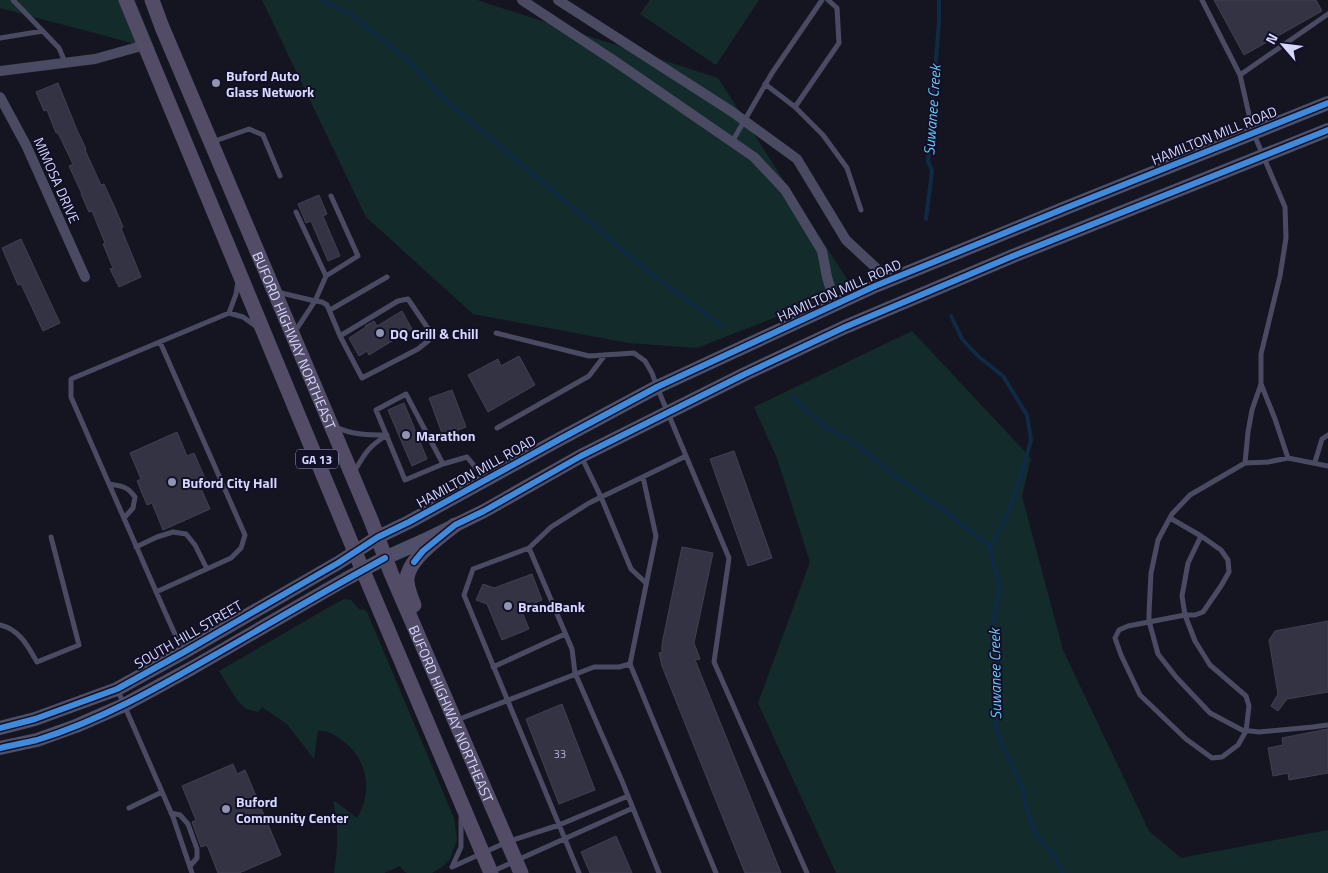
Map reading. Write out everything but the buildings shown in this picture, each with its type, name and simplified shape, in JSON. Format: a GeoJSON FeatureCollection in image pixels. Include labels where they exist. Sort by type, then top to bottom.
{"type":"FeatureCollection","features":[{"type":"Feature","properties":{"kind":"main road","name":"BUFORD HIGHWAY NORTHEAST"},"geometry":{"type":"LineString","coordinates":[[126,0],[355,552],[483,852],[490,873]]}},
{"type":"Feature","properties":{"kind":"main road","name":"BUFORD HIGHWAY NORTHEAST"},"geometry":{"type":"LineString","coordinates":[[152,0],[378,537],[385,558],[454,721],[519,867]]}},
{"type":"Feature","properties":{"kind":"main road","name":"HAMILTON MILL ROAD"},"geometry":{"type":"LineString","coordinates":[[378,537],[657,387],[835,304],[889,280],[1328,103]]}},
{"type":"Feature","properties":{"kind":"main road"},"geometry":{"type":"LineString","coordinates":[[0,748],[37,740],[124,705],[385,558],[484,511],[580,456],[667,411],[845,327],[1022,252],[1328,130]]}},
{"type":"Feature","properties":{"kind":"main road"},"geometry":{"type":"LineString","coordinates":[[425,650],[406,580],[414,562],[423,551],[455,525]]}},
{"type":"Feature","properties":{"kind":"main road","name":"SOUTH HILL STREET"},"geometry":{"type":"LineString","coordinates":[[0,728],[35,719],[118,689],[338,563],[378,537]]}},
{"type":"Feature","properties":{"kind":"street"},"geometry":{"type":"LineString","coordinates":[[522,0],[754,157],[785,190],[822,251],[835,304]]}},
{"type":"Feature","properties":{"kind":"street"},"geometry":{"type":"LineString","coordinates":[[558,0],[743,120],[797,159],[846,240],[889,280]]}},
{"type":"Feature","properties":{"kind":"street"},"geometry":{"type":"LineString","coordinates":[[0,70],[94,59],[145,45]]}},
{"type":"Feature","properties":{"kind":"street","name":"MIMOSA DRIVE"},"geometry":{"type":"LineString","coordinates":[[0,97],[26,145],[85,277]]}},
{"type":"Feature","properties":{"kind":"lane"},"geometry":{"type":"LineString","coordinates":[[13,0],[59,48],[65,63]]}},
{"type":"Feature","properties":{"kind":"lane"},"geometry":{"type":"LineString","coordinates":[[731,142],[765,84],[822,0]]}},
{"type":"Feature","properties":{"kind":"lane"},"geometry":{"type":"LineString","coordinates":[[795,107],[839,43],[837,8],[828,0]]}},
{"type":"Feature","properties":{"kind":"lane"},"geometry":{"type":"LineString","coordinates":[[1202,0],[1240,75],[1254,132],[1285,207],[1286,238],[1280,276],[1261,354],[1261,384],[1252,410],[1246,463]]}},
{"type":"Feature","properties":{"kind":"lane"},"geometry":{"type":"LineString","coordinates":[[1240,75],[1328,14]]}},
{"type":"Feature","properties":{"kind":"lane"},"geometry":{"type":"LineString","coordinates":[[0,38],[43,31]]}},
{"type":"Feature","properties":{"kind":"lane"},"geometry":{"type":"LineString","coordinates":[[765,84],[795,107],[823,134],[847,168],[861,210]]}},
{"type":"Feature","properties":{"kind":"lane"},"geometry":{"type":"LineString","coordinates":[[211,143],[249,129],[263,135],[280,176]]}},
{"type":"Feature","properties":{"kind":"lane"},"geometry":{"type":"LineString","coordinates":[[293,335],[314,301],[326,276],[358,256],[331,196]]}},
{"type":"Feature","properties":{"kind":"lane"},"geometry":{"type":"LineString","coordinates":[[296,212],[326,276]]}},
{"type":"Feature","properties":{"kind":"lane"},"geometry":{"type":"LineString","coordinates":[[229,313],[236,294],[238,272]]}},
{"type":"Feature","properties":{"kind":"lane"},"geometry":{"type":"LineString","coordinates":[[330,310],[387,277]]}},
{"type":"Feature","properties":{"kind":"lane"},"geometry":{"type":"LineString","coordinates":[[274,292],[324,302],[330,310],[340,336],[362,378],[418,349],[428,341],[430,333],[408,299],[398,301],[340,336]]}},
{"type":"Feature","properties":{"kind":"lane"},"geometry":{"type":"LineString","coordinates":[[184,652],[71,397],[72,379],[229,313],[243,317],[263,330]]}},
{"type":"Feature","properties":{"kind":"lane"},"geometry":{"type":"LineString","coordinates":[[496,333],[589,356],[634,353],[645,361],[652,373],[729,558],[714,662],[807,873]]}},
{"type":"Feature","properties":{"kind":"lane"},"geometry":{"type":"LineString","coordinates":[[156,592],[231,558],[241,548],[245,535],[160,342]]}},
{"type":"Feature","properties":{"kind":"lane"},"geometry":{"type":"LineString","coordinates":[[497,428],[589,376],[605,355]]}},
{"type":"Feature","properties":{"kind":"lane"},"geometry":{"type":"LineString","coordinates":[[1261,384],[1288,458]]}},
{"type":"Feature","properties":{"kind":"lane"},"geometry":{"type":"LineString","coordinates":[[443,464],[406,394],[376,410],[406,480],[443,464],[467,457],[485,479]]}},
{"type":"Feature","properties":{"kind":"lane"},"geometry":{"type":"LineString","coordinates":[[331,425],[354,434],[387,435]]}},
{"type":"Feature","properties":{"kind":"lane"},"geometry":{"type":"LineString","coordinates":[[352,475],[371,445],[387,435]]}},
{"type":"Feature","properties":{"kind":"lane"},"geometry":{"type":"LineString","coordinates":[[1315,462],[1322,439],[1328,435]]}},
{"type":"Feature","properties":{"kind":"lane"},"geometry":{"type":"LineString","coordinates":[[580,456],[601,497],[631,569],[646,582]]}},
{"type":"Feature","properties":{"kind":"lane"},"geometry":{"type":"LineString","coordinates":[[579,873],[464,595],[473,569],[529,548],[551,527],[589,503],[686,456]]}},
{"type":"Feature","properties":{"kind":"lane"},"geometry":{"type":"LineString","coordinates":[[1328,466],[1288,458],[1268,462],[1246,463],[1190,495],[1170,518],[1158,540],[1151,573],[1149,621],[1158,654],[1176,677],[1210,713],[1246,731],[1259,732],[1328,725]]}},
{"type":"Feature","properties":{"kind":"lane"},"geometry":{"type":"LineString","coordinates":[[643,477],[656,536],[630,664],[716,873]]}},
{"type":"Feature","properties":{"kind":"lane"},"geometry":{"type":"LineString","coordinates":[[109,484],[120,485],[129,489],[135,497],[134,508],[124,518]]}},
{"type":"Feature","properties":{"kind":"lane"},"geometry":{"type":"LineString","coordinates":[[1170,518],[1201,536],[1220,550],[1228,560],[1229,572],[1203,612],[1195,615],[1185,616],[1149,621],[1128,626],[1119,630],[1115,638],[1140,695],[1186,739],[1212,758],[1222,757],[1238,745],[1246,731],[1249,706],[1246,696],[1210,665],[1195,641],[1185,616],[1182,596],[1188,563],[1201,536]]}},
{"type":"Feature","properties":{"kind":"lane"},"geometry":{"type":"LineString","coordinates":[[136,547],[173,532],[186,534],[195,545],[207,569]]}},
{"type":"Feature","properties":{"kind":"lane"},"geometry":{"type":"LineString","coordinates":[[0,625],[8,627],[21,636],[37,662],[80,645],[51,536]]}},
{"type":"Feature","properties":{"kind":"lane"},"geometry":{"type":"LineString","coordinates":[[529,548],[572,649],[575,673],[659,873]]}},
{"type":"Feature","properties":{"kind":"lane"},"geometry":{"type":"LineString","coordinates":[[493,667],[566,634]]}},
{"type":"Feature","properties":{"kind":"lane"},"geometry":{"type":"LineString","coordinates":[[454,721],[575,673],[594,667],[619,667],[630,664]]}},
{"type":"Feature","properties":{"kind":"lane"},"geometry":{"type":"LineString","coordinates":[[118,689],[171,813],[192,873]]}},
{"type":"Feature","properties":{"kind":"lane"},"geometry":{"type":"LineString","coordinates":[[129,808],[162,792]]}},
{"type":"Feature","properties":{"kind":"lane"},"geometry":{"type":"LineString","coordinates":[[460,800],[461,847],[452,867],[507,842],[559,825],[628,796]]}},
{"type":"Feature","properties":{"kind":"lane"},"geometry":{"type":"LineString","coordinates":[[490,873],[519,867],[565,839],[633,808]]}},
{"type":"Feature","properties":{"kind":"lane"},"geometry":{"type":"LineString","coordinates":[[171,813],[180,815],[188,824],[198,849],[196,858],[190,866]]}},
{"type":"Feature","properties":{"kind":"green space"},"geometry":{"type":"Polygon","coordinates":[[[0,0],[135,0],[155,49],[0,8],[0,0]]]}},
{"type":"Feature","properties":{"kind":"green space"},"geometry":{"type":"Polygon","coordinates":[[[262,0],[477,0],[718,78],[852,287],[697,348],[629,343],[473,314],[366,217],[262,0]]]}},
{"type":"Feature","properties":{"kind":"green space"},"geometry":{"type":"Polygon","coordinates":[[[650,0],[759,0],[716,65],[640,14],[650,0]]]}},
{"type":"Feature","properties":{"kind":"green space"},"geometry":{"type":"Polygon","coordinates":[[[912,331],[1031,458],[1022,496],[1063,650],[1149,831],[1181,858],[1328,830],[1328,873],[836,873],[758,703],[810,562],[777,458],[754,407],[912,331]]]}},
{"type":"Feature","properties":{"kind":"green space"},"geometry":{"type":"Polygon","coordinates":[[[345,599],[351,600],[360,610],[364,609],[367,612],[454,818],[457,840],[450,859],[432,873],[407,873],[400,866],[384,873],[334,873],[337,837],[333,801],[357,818],[365,797],[365,775],[362,764],[349,746],[335,736],[321,731],[318,731],[314,759],[287,724],[262,707],[258,712],[246,709],[237,700],[219,671],[345,599]]]}},
{"type":"Feature","properties":{"kind":"waterway"},"geometry":{"type":"LineString","coordinates":[[322,0],[350,14],[408,60],[446,101],[649,272],[723,327]]}},
{"type":"Feature","properties":{"kind":"waterway","name":"Suwanee Creek"},"geometry":{"type":"LineString","coordinates":[[926,219],[932,171],[928,161],[939,0]]}},
{"type":"Feature","properties":{"kind":"waterway","name":"Suwanee Creek"},"geometry":{"type":"LineString","coordinates":[[951,316],[962,339],[979,357],[1003,376],[1027,415],[1031,440],[1008,513],[990,547],[999,591],[991,634],[992,652],[998,680],[995,725],[1024,791],[1025,804],[1036,835],[1054,856],[1063,873]]}},
{"type":"Feature","properties":{"kind":"waterway"},"geometry":{"type":"LineString","coordinates":[[792,397],[826,427],[856,444],[892,474],[945,511],[990,547]]}},
{"type":"Feature","properties":{"kind":"cycle path"},"geometry":{"type":"LineString","coordinates":[[0,728],[35,719],[117,689],[338,563],[378,537],[657,387],[875,286],[1328,103]]}},
{"type":"Feature","properties":{"kind":"cycle path"},"geometry":{"type":"LineString","coordinates":[[414,562],[423,551],[455,525],[484,511],[581,456],[745,374],[845,327],[1013,256],[1328,130]]}},
{"type":"Feature","properties":{"kind":"cycle path"},"geometry":{"type":"LineString","coordinates":[[0,748],[37,740],[64,731],[115,709],[166,683],[385,558]]}},
{"type":"Feature","properties":{"kind":"place","name":"Buford Auto Glass Network"},"geometry":{"type":"Point","coordinates":[216,83]}},
{"type":"Feature","properties":{"kind":"place","name":"DQ Grill & Chill"},"geometry":{"type":"Point","coordinates":[380,333]}},
{"type":"Feature","properties":{"kind":"place","name":"Marathon"},"geometry":{"type":"Point","coordinates":[406,435]}},
{"type":"Feature","properties":{"kind":"place","name":"Buford City Hall"},"geometry":{"type":"Point","coordinates":[172,482]}},
{"type":"Feature","properties":{"kind":"place","name":"BrandBank"},"geometry":{"type":"Point","coordinates":[508,606]}},
{"type":"Feature","properties":{"kind":"place","name":"Buford Community Center"},"geometry":{"type":"Point","coordinates":[226,809]}}]}
